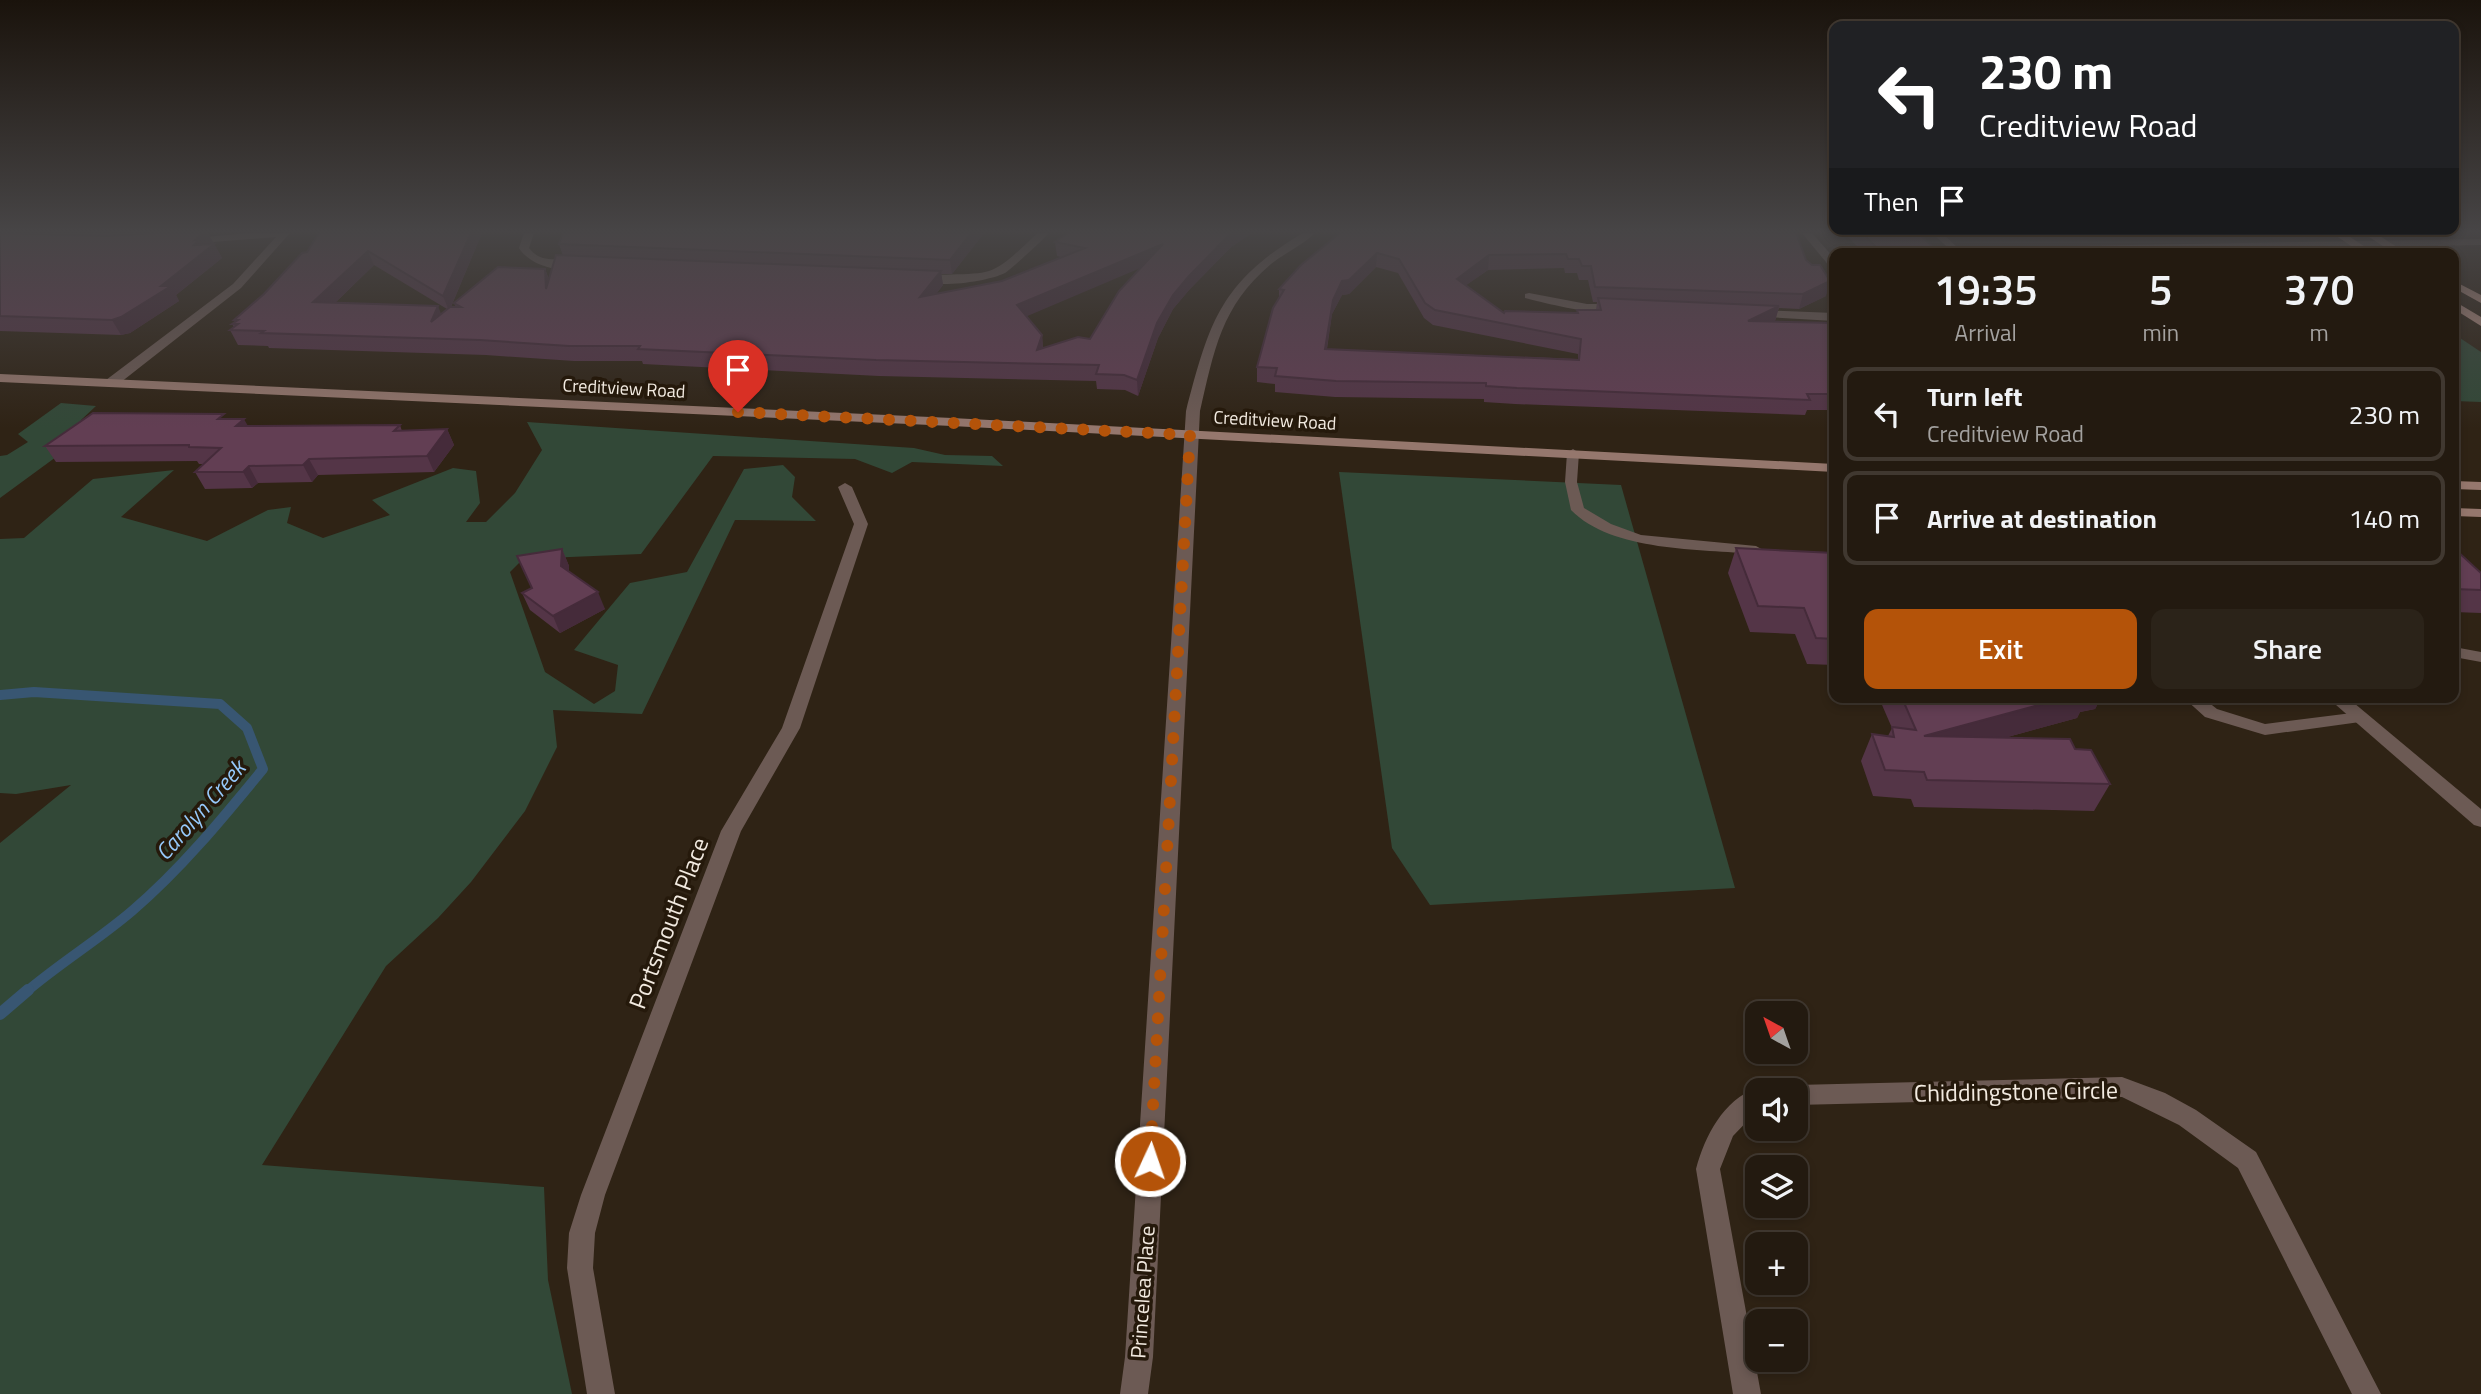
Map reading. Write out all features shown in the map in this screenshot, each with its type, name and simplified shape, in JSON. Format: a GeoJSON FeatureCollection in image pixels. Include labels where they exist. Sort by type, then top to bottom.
{"type":"FeatureCollection","features":[{"type":"Feature","properties":{"kind":"main road"},"geometry":{"type":"LineString","coordinates":[[2459,307],[2481,321]]}},
{"type":"Feature","properties":{"kind":"main road","name":"Creditview Road"},"geometry":{"type":"LineString","coordinates":[[0,378],[1573,453],[1829,468]]}},
{"type":"Feature","properties":{"kind":"main road"},"geometry":{"type":"LineString","coordinates":[[2459,485],[2481,486]]}},
{"type":"Feature","properties":{"kind":"main road"},"geometry":{"type":"LineString","coordinates":[[2459,512],[2481,513]]}},
{"type":"Feature","properties":{"kind":"street"},"geometry":{"type":"LineString","coordinates":[[111,383],[221,298]]}},
{"type":"Feature","properties":{"kind":"street","name":"Princelea Place"},"geometry":{"type":"LineString","coordinates":[[1134,1394],[1139,1357],[1190,435],[1212,341],[1226,310],[1235,298]]}},
{"type":"Feature","properties":{"kind":"street"},"geometry":{"type":"LineString","coordinates":[[1540,298],[1587,307],[1628,309]]}},
{"type":"Feature","properties":{"kind":"street"},"geometry":{"type":"LineString","coordinates":[[1738,313],[1829,317]]}},
{"type":"Feature","properties":{"kind":"street","name":"Portsmouth Place"},"geometry":{"type":"LineString","coordinates":[[601,1394],[580,1268],[582,1233],[593,1195],[731,831],[791,728],[861,524],[845,487]]}},
{"type":"Feature","properties":{"kind":"street"},"geometry":{"type":"LineString","coordinates":[[2459,653],[2481,657]]}},
{"type":"Feature","properties":{"kind":"street"},"geometry":{"type":"LineString","coordinates":[[2343,703],[2481,820]]}},
{"type":"Feature","properties":{"kind":"street","name":"Chiddingstone Circle"},"geometry":{"type":"LineString","coordinates":[[1808,1095],[2122,1087],[2179,1110],[2217,1135],[2247,1160],[2367,1394]]}},
{"type":"Feature","properties":{"kind":"street"},"geometry":{"type":"LineString","coordinates":[[1745,1109],[1730,1122],[1713,1146],[1708,1169],[1747,1394]]}},
{"type":"Feature","properties":{"kind":"lane"},"geometry":{"type":"LineString","coordinates":[[1573,453],[1571,482],[1578,510],[1606,527],[1639,538],[1772,551]]}},
{"type":"Feature","properties":{"kind":"lane"},"geometry":{"type":"LineString","coordinates":[[2198,703],[2211,713],[2265,730],[2360,717]]}},
{"type":"Feature","properties":{"kind":"green space"},"geometry":{"type":"Polygon","coordinates":[[[2459,337],[2481,352],[2481,402],[2459,401],[2459,337]]]}},
{"type":"Feature","properties":{"kind":"green space"},"geometry":{"type":"Polygon","coordinates":[[[61,403],[96,406],[81,420],[112,416],[0,498],[0,456],[7,455],[28,442],[18,434],[61,403]]]}},
{"type":"Feature","properties":{"kind":"green space"},"geometry":{"type":"Polygon","coordinates":[[[527,422],[914,448],[945,455],[992,456],[1003,466],[912,462],[892,473],[855,459],[713,456],[641,554],[523,559],[510,572],[545,672],[594,704],[615,691],[618,665],[574,650],[630,583],[687,572],[744,469],[783,465],[795,477],[792,497],[816,521],[735,520],[642,714],[553,710],[557,747],[525,811],[471,882],[438,918],[386,966],[262,1165],[544,1187],[548,1280],[572,1394],[0,1394],[0,843],[71,785],[16,794],[0,793],[0,539],[24,538],[93,479],[174,470],[121,517],[207,541],[268,510],[291,507],[287,523],[323,538],[390,515],[372,500],[453,468],[476,471],[480,503],[466,522],[486,522],[515,493],[542,450],[527,422]]]}},
{"type":"Feature","properties":{"kind":"green space"},"geometry":{"type":"Polygon","coordinates":[[[1339,472],[1621,485],[1735,888],[1430,905],[1392,848],[1339,472]]]}},
{"type":"Feature","properties":{"kind":"building"},"geometry":{"type":"Polygon","coordinates":[[[0,298],[152,298],[112,320],[0,316],[0,298]]]}},
{"type":"Feature","properties":{"kind":"building"},"geometry":{"type":"Polygon","coordinates":[[[259,298],[317,298],[313,302],[438,306],[431,322],[450,307],[461,307],[454,303],[460,298],[1034,298],[1017,305],[1042,335],[1037,350],[1078,337],[1090,339],[1115,298],[1171,298],[1157,323],[1137,380],[1124,375],[1096,374],[1099,365],[876,360],[638,349],[640,346],[569,346],[480,340],[261,333],[264,331],[230,330],[238,324],[232,324],[238,320],[234,320],[259,298]]]}},
{"type":"Feature","properties":{"kind":"building"},"geometry":{"type":"Polygon","coordinates":[[[1279,298],[1334,298],[1325,349],[1579,360],[1581,339],[1435,310],[1422,298],[1483,298],[1504,313],[1578,313],[1577,310],[1601,310],[1598,298],[1779,306],[1748,321],[1829,323],[1829,394],[1807,394],[1810,400],[1517,388],[1486,386],[1486,383],[1336,381],[1275,376],[1277,368],[1257,367],[1273,308],[1279,298]]]}},
{"type":"Feature","properties":{"kind":"building"},"geometry":{"type":"Polygon","coordinates":[[[93,413],[224,414],[218,419],[244,419],[236,426],[400,425],[394,431],[447,429],[427,456],[309,459],[303,465],[249,466],[243,472],[195,472],[221,448],[189,445],[45,446],[93,413]]]}},
{"type":"Feature","properties":{"kind":"building"},"geometry":{"type":"Polygon","coordinates":[[[1736,548],[1829,553],[1829,639],[1816,638],[1804,608],[1758,606],[1736,548]]]}},
{"type":"Feature","properties":{"kind":"building"},"geometry":{"type":"Polygon","coordinates":[[[562,549],[561,566],[598,592],[553,616],[522,593],[532,588],[517,556],[562,549]]]}},
{"type":"Feature","properties":{"kind":"building"},"geometry":{"type":"Polygon","coordinates":[[[2459,553],[2481,573],[2481,590],[2459,589],[2459,553]]]}},
{"type":"Feature","properties":{"kind":"building"},"geometry":{"type":"Polygon","coordinates":[[[1904,703],[2046,703],[1924,736],[2070,739],[2075,749],[2091,750],[2110,784],[1927,780],[1924,772],[1885,770],[1872,734],[1894,737],[1892,727],[1916,730],[1904,703]]]}},
{"type":"Feature","properties":{"kind":"waterway","name":"Carolyn Creek"},"geometry":{"type":"LineString","coordinates":[[0,695],[34,692],[220,704],[247,728],[263,769],[200,843],[150,895],[119,922],[26,992]]}},
{"type":"Feature","properties":{"kind":"waterway","name":"Carolyn Creek"},"geometry":{"type":"LineString","coordinates":[[0,1014],[28,990]]}},
{"type":"Feature","properties":{"kind":"route"},"geometry":{"type":"LineString","coordinates":[[738,412],[1190,435],[1150,1161]]}}]}
